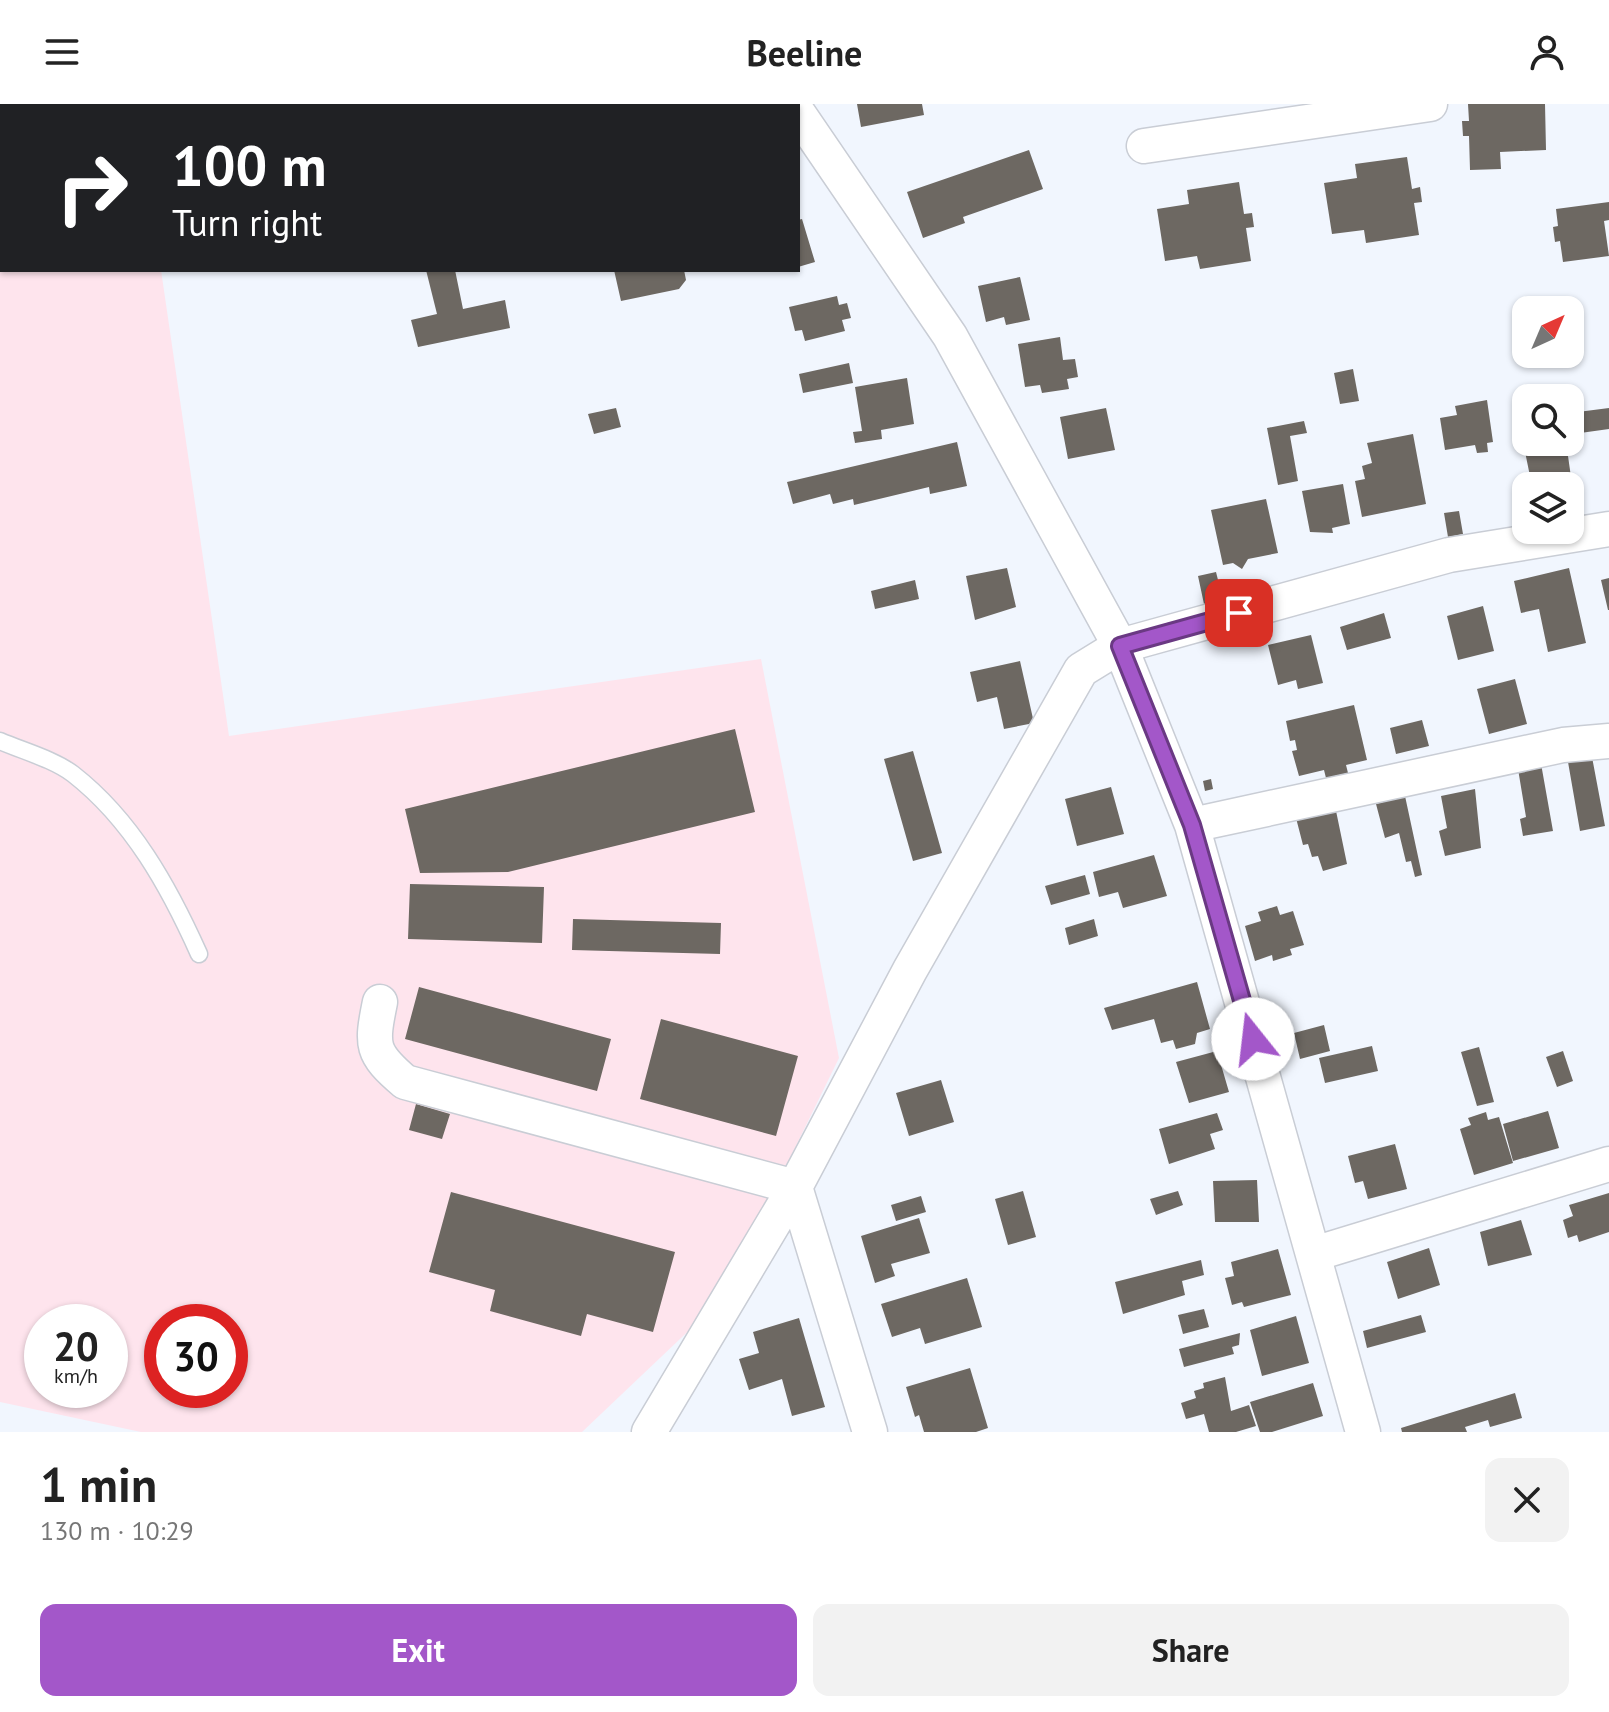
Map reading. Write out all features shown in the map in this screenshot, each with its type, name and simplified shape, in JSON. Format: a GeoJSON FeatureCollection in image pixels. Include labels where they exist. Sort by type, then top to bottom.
{"type":"FeatureCollection","features":[{"type":"Feature","properties":{"kind":"street"},"geometry":{"type":"LineString","coordinates":[[1144,146],[1430,104]]}},
{"type":"Feature","properties":{"kind":"street"},"geometry":{"type":"LineString","coordinates":[[800,116],[950,336],[1120,646],[1192,825],[1363,1432]]}},
{"type":"Feature","properties":{"kind":"street"},"geometry":{"type":"LineString","coordinates":[[649,1432],[795,1187],[910,970],[1081,670],[1120,646],[1449,555],[1609,529]]}},
{"type":"Feature","properties":{"kind":"street"},"geometry":{"type":"LineString","coordinates":[[1192,825],[1563,745],[1609,741]]}},
{"type":"Feature","properties":{"kind":"street"},"geometry":{"type":"LineString","coordinates":[[380,1002],[372,1037],[379,1060],[405,1082],[795,1187]]}},
{"type":"Feature","properties":{"kind":"street"},"geometry":{"type":"LineString","coordinates":[[1314,1254],[1609,1164]]}},
{"type":"Feature","properties":{"kind":"street"},"geometry":{"type":"LineString","coordinates":[[795,1187],[870,1432]]}},
{"type":"Feature","properties":{"kind":"lane"},"geometry":{"type":"LineString","coordinates":[[0,741],[70,772],[116,814],[173,895],[199,954]]}},
{"type":"Feature","properties":{"kind":"shaded area"},"geometry":{"type":"Polygon","coordinates":[[[0,272],[161,272],[229,736],[761,659],[839,1058],[720,1301],[582,1432],[141,1432],[28,1408],[128,1408],[128,1304],[24,1304],[24,1407],[0,1402],[0,272]]]}},
{"type":"Feature","properties":{"kind":"building"},"geometry":{"type":"Polygon","coordinates":[[[857,104],[922,104],[924,115],[861,127],[857,104]]]}},
{"type":"Feature","properties":{"kind":"building"},"geometry":{"type":"Polygon","coordinates":[[[1468,104],[1545,104],[1546,150],[1500,152],[1501,169],[1470,170],[1469,136],[1463,136],[1462,121],[1469,121],[1468,104]]]}},
{"type":"Feature","properties":{"kind":"building"},"geometry":{"type":"Polygon","coordinates":[[[1029,150],[1043,189],[963,217],[965,223],[923,238],[907,192],[1029,150]]]}},
{"type":"Feature","properties":{"kind":"building"},"geometry":{"type":"Polygon","coordinates":[[[1407,157],[1412,189],[1420,187],[1422,202],[1414,203],[1419,235],[1366,243],[1364,230],[1332,234],[1324,183],[1357,178],[1355,164],[1407,157]]]}},
{"type":"Feature","properties":{"kind":"building"},"geometry":{"type":"Polygon","coordinates":[[[1239,182],[1244,214],[1252,213],[1254,227],[1246,228],[1251,261],[1200,269],[1197,256],[1165,261],[1157,209],[1189,204],[1187,190],[1239,182]]]}},
{"type":"Feature","properties":{"kind":"building"},"geometry":{"type":"Polygon","coordinates":[[[1609,202],[1609,220],[1604,221],[1609,256],[1563,262],[1560,241],[1555,242],[1553,227],[1558,226],[1556,209],[1609,202]]]}},
{"type":"Feature","properties":{"kind":"building"},"geometry":{"type":"Polygon","coordinates":[[[800,220],[815,262],[800,266],[800,220]]]}},
{"type":"Feature","properties":{"kind":"building"},"geometry":{"type":"Polygon","coordinates":[[[426,272],[455,272],[463,309],[505,300],[510,328],[418,347],[411,320],[437,314],[426,272]]]}},
{"type":"Feature","properties":{"kind":"building"},"geometry":{"type":"Polygon","coordinates":[[[614,272],[684,272],[686,280],[679,289],[621,301],[614,272]]]}},
{"type":"Feature","properties":{"kind":"building"},"geometry":{"type":"Polygon","coordinates":[[[1020,277],[1030,320],[1006,325],[1004,317],[986,322],[978,286],[1020,277]]]}},
{"type":"Feature","properties":{"kind":"building"},"geometry":{"type":"Polygon","coordinates":[[[837,296],[839,305],[847,303],[851,318],[842,320],[845,331],[805,341],[802,330],[795,331],[789,307],[837,296]]]}},
{"type":"Feature","properties":{"kind":"building"},"geometry":{"type":"Polygon","coordinates":[[[1060,337],[1063,360],[1075,359],[1078,377],[1067,379],[1069,389],[1042,393],[1040,385],[1025,387],[1018,344],[1060,337]]]}},
{"type":"Feature","properties":{"kind":"building"},"geometry":{"type":"Polygon","coordinates":[[[849,363],[853,383],[803,393],[799,374],[849,363]]]}},
{"type":"Feature","properties":{"kind":"building"},"geometry":{"type":"Polygon","coordinates":[[[1353,369],[1359,401],[1340,404],[1334,373],[1353,369]]]}},
{"type":"Feature","properties":{"kind":"building"},"geometry":{"type":"Polygon","coordinates":[[[907,378],[914,424],[881,430],[882,439],[855,443],[853,432],[862,431],[855,387],[907,378]]]}},
{"type":"Feature","properties":{"kind":"building"},"geometry":{"type":"Polygon","coordinates":[[[1487,400],[1493,442],[1487,443],[1488,452],[1477,453],[1475,445],[1445,450],[1440,418],[1457,415],[1455,406],[1487,400]]]}},
{"type":"Feature","properties":{"kind":"building"},"geometry":{"type":"Polygon","coordinates":[[[616,408],[621,427],[594,434],[588,414],[616,408]]]}},
{"type":"Feature","properties":{"kind":"building"},"geometry":{"type":"Polygon","coordinates":[[[1106,408],[1115,450],[1068,459],[1060,417],[1106,408]]]}},
{"type":"Feature","properties":{"kind":"building"},"geometry":{"type":"Polygon","coordinates":[[[1609,408],[1609,429],[1584,432],[1584,411],[1609,408]]]}},
{"type":"Feature","properties":{"kind":"building"},"geometry":{"type":"Polygon","coordinates":[[[1304,421],[1307,433],[1290,436],[1298,481],[1278,485],[1267,428],[1304,421]]]}},
{"type":"Feature","properties":{"kind":"building"},"geometry":{"type":"Polygon","coordinates":[[[1413,434],[1426,504],[1362,517],[1355,481],[1365,479],[1362,466],[1372,463],[1367,443],[1413,434]]]}},
{"type":"Feature","properties":{"kind":"building"},"geometry":{"type":"Polygon","coordinates":[[[957,442],[967,486],[930,494],[929,487],[854,505],[853,499],[833,504],[830,494],[793,504],[787,482],[957,442]]]}},
{"type":"Feature","properties":{"kind":"building"},"geometry":{"type":"Polygon","coordinates":[[[1526,456],[1568,456],[1570,472],[1529,472],[1526,456]]]}},
{"type":"Feature","properties":{"kind":"building"},"geometry":{"type":"Polygon","coordinates":[[[1343,484],[1350,524],[1332,528],[1333,533],[1310,532],[1302,491],[1343,484]]]}},
{"type":"Feature","properties":{"kind":"building"},"geometry":{"type":"Polygon","coordinates":[[[1266,499],[1278,553],[1248,559],[1242,569],[1233,563],[1223,565],[1211,510],[1266,499]]]}},
{"type":"Feature","properties":{"kind":"building"},"geometry":{"type":"Polygon","coordinates":[[[1459,511],[1463,534],[1448,537],[1444,513],[1459,511]]]}},
{"type":"Feature","properties":{"kind":"building"},"geometry":{"type":"Polygon","coordinates":[[[1007,568],[1016,607],[975,620],[966,576],[1007,568]]]}},
{"type":"Feature","properties":{"kind":"building"},"geometry":{"type":"Polygon","coordinates":[[[1569,568],[1586,643],[1548,652],[1539,609],[1521,613],[1514,581],[1569,568]]]}},
{"type":"Feature","properties":{"kind":"building"},"geometry":{"type":"Polygon","coordinates":[[[1216,572],[1223,600],[1204,604],[1198,576],[1216,572]]]}},
{"type":"Feature","properties":{"kind":"building"},"geometry":{"type":"Polygon","coordinates":[[[1609,578],[1609,610],[1608,610],[1601,580],[1609,578]]]}},
{"type":"Feature","properties":{"kind":"building"},"geometry":{"type":"Polygon","coordinates":[[[915,580],[919,599],[875,609],[871,591],[915,580]]]}},
{"type":"Feature","properties":{"kind":"building"},"geometry":{"type":"Polygon","coordinates":[[[1483,606],[1494,651],[1458,660],[1447,616],[1483,606]]]}},
{"type":"Feature","properties":{"kind":"building"},"geometry":{"type":"Polygon","coordinates":[[[1384,613],[1391,638],[1347,650],[1340,627],[1384,613]]]}},
{"type":"Feature","properties":{"kind":"building"},"geometry":{"type":"Polygon","coordinates":[[[1311,635],[1323,683],[1298,689],[1296,680],[1278,685],[1268,645],[1311,635]]]}},
{"type":"Feature","properties":{"kind":"building"},"geometry":{"type":"Polygon","coordinates":[[[1020,661],[1034,723],[1004,729],[997,697],[977,702],[970,672],[1020,661]]]}},
{"type":"Feature","properties":{"kind":"building"},"geometry":{"type":"Polygon","coordinates":[[[1515,679],[1527,724],[1489,734],[1477,689],[1515,679]]]}},
{"type":"Feature","properties":{"kind":"building"},"geometry":{"type":"Polygon","coordinates":[[[1354,705],[1367,760],[1346,765],[1348,773],[1326,778],[1324,770],[1299,776],[1292,751],[1297,750],[1295,740],[1290,741],[1286,721],[1354,705]]]}},
{"type":"Feature","properties":{"kind":"building"},"geometry":{"type":"Polygon","coordinates":[[[1422,720],[1429,746],[1396,754],[1390,728],[1422,720]]]}},
{"type":"Feature","properties":{"kind":"building"},"geometry":{"type":"Polygon","coordinates":[[[735,729],[755,812],[508,872],[420,873],[405,809],[735,729]]]}},
{"type":"Feature","properties":{"kind":"building"},"geometry":{"type":"Polygon","coordinates":[[[913,751],[942,853],[913,861],[884,759],[913,751]]]}},
{"type":"Feature","properties":{"kind":"building"},"geometry":{"type":"Polygon","coordinates":[[[1592,757],[1605,826],[1580,831],[1568,762],[1592,757]]]}},
{"type":"Feature","properties":{"kind":"building"},"geometry":{"type":"Polygon","coordinates":[[[1540,758],[1553,831],[1523,836],[1520,819],[1526,817],[1517,763],[1540,758]]]}},
{"type":"Feature","properties":{"kind":"building"},"geometry":{"type":"Polygon","coordinates":[[[1211,779],[1213,789],[1205,791],[1203,781],[1211,779]]]}},
{"type":"Feature","properties":{"kind":"building"},"geometry":{"type":"Polygon","coordinates":[[[1111,787],[1124,834],[1077,846],[1065,799],[1111,787]]]}},
{"type":"Feature","properties":{"kind":"building"},"geometry":{"type":"Polygon","coordinates":[[[1475,789],[1481,848],[1445,856],[1439,831],[1447,828],[1441,796],[1475,789]]]}},
{"type":"Feature","properties":{"kind":"building"},"geometry":{"type":"Polygon","coordinates":[[[1405,796],[1422,875],[1415,877],[1411,861],[1406,862],[1399,833],[1385,838],[1376,804],[1405,796]]]}},
{"type":"Feature","properties":{"kind":"building"},"geometry":{"type":"Polygon","coordinates":[[[1335,806],[1347,864],[1323,871],[1318,856],[1312,857],[1308,844],[1303,845],[1296,818],[1335,806]]]}},
{"type":"Feature","properties":{"kind":"building"},"geometry":{"type":"Polygon","coordinates":[[[1154,855],[1167,896],[1123,908],[1118,892],[1099,897],[1093,872],[1154,855]]]}},
{"type":"Feature","properties":{"kind":"building"},"geometry":{"type":"Polygon","coordinates":[[[1085,875],[1090,894],[1051,905],[1045,886],[1085,875]]]}},
{"type":"Feature","properties":{"kind":"building"},"geometry":{"type":"Polygon","coordinates":[[[410,884],[544,887],[542,943],[408,939],[410,884]]]}},
{"type":"Feature","properties":{"kind":"building"},"geometry":{"type":"Polygon","coordinates":[[[1277,906],[1280,915],[1293,911],[1304,945],[1290,949],[1292,955],[1273,961],[1272,955],[1255,961],[1245,926],[1261,921],[1258,912],[1277,906]]]}},
{"type":"Feature","properties":{"kind":"building"},"geometry":{"type":"Polygon","coordinates":[[[573,919],[721,923],[720,954],[572,950],[573,919]]]}},
{"type":"Feature","properties":{"kind":"building"},"geometry":{"type":"Polygon","coordinates":[[[1094,919],[1098,936],[1069,945],[1065,928],[1094,919]]]}},
{"type":"Feature","properties":{"kind":"building"},"geometry":{"type":"Polygon","coordinates":[[[1197,982],[1210,1029],[1197,1033],[1195,1044],[1176,1049],[1173,1040],[1161,1043],[1154,1019],[1112,1030],[1104,1008],[1197,982]]]}},
{"type":"Feature","properties":{"kind":"building"},"geometry":{"type":"Polygon","coordinates":[[[419,987],[611,1039],[597,1091],[405,1039],[419,987]]]}},
{"type":"Feature","properties":{"kind":"building"},"geometry":{"type":"Polygon","coordinates":[[[661,1019],[798,1056],[776,1136],[640,1099],[661,1019]]]}},
{"type":"Feature","properties":{"kind":"building"},"geometry":{"type":"Polygon","coordinates":[[[1324,1025],[1330,1051],[1300,1059],[1294,1033],[1324,1025]]]}},
{"type":"Feature","properties":{"kind":"building"},"geometry":{"type":"Polygon","coordinates":[[[1372,1046],[1378,1071],[1325,1083],[1319,1058],[1372,1046]]]}},
{"type":"Feature","properties":{"kind":"building"},"geometry":{"type":"Polygon","coordinates":[[[1479,1047],[1494,1102],[1477,1106],[1461,1052],[1479,1047]]]}},
{"type":"Feature","properties":{"kind":"building"},"geometry":{"type":"Polygon","coordinates":[[[1217,1051],[1229,1092],[1189,1103],[1176,1062],[1217,1051]]]}},
{"type":"Feature","properties":{"kind":"building"},"geometry":{"type":"Polygon","coordinates":[[[1563,1051],[1573,1081],[1557,1087],[1546,1057],[1563,1051]]]}},
{"type":"Feature","properties":{"kind":"building"},"geometry":{"type":"Polygon","coordinates":[[[941,1080],[954,1122],[909,1136],[896,1093],[941,1080]]]}},
{"type":"Feature","properties":{"kind":"building"},"geometry":{"type":"Polygon","coordinates":[[[416,1104],[450,1114],[442,1139],[409,1130],[416,1104]]]}},
{"type":"Feature","properties":{"kind":"building"},"geometry":{"type":"Polygon","coordinates":[[[1548,1111],[1559,1148],[1513,1161],[1503,1124],[1548,1111]]]}},
{"type":"Feature","properties":{"kind":"building"},"geometry":{"type":"Polygon","coordinates":[[[1486,1112],[1488,1120],[1499,1117],[1513,1163],[1474,1175],[1460,1129],[1471,1125],[1468,1118],[1486,1112]]]}},
{"type":"Feature","properties":{"kind":"building"},"geometry":{"type":"Polygon","coordinates":[[[1217,1113],[1223,1130],[1210,1134],[1215,1149],[1169,1164],[1159,1129],[1217,1113]]]}},
{"type":"Feature","properties":{"kind":"building"},"geometry":{"type":"Polygon","coordinates":[[[1395,1144],[1407,1189],[1368,1199],[1363,1181],[1355,1183],[1348,1156],[1395,1144]]]}},
{"type":"Feature","properties":{"kind":"building"},"geometry":{"type":"Polygon","coordinates":[[[1257,1180],[1259,1222],[1215,1222],[1213,1181],[1257,1180]]]}},
{"type":"Feature","properties":{"kind":"building"},"geometry":{"type":"Polygon","coordinates":[[[1023,1191],[1036,1237],[1008,1245],[995,1199],[1023,1191]]]}},
{"type":"Feature","properties":{"kind":"building"},"geometry":{"type":"Polygon","coordinates":[[[1178,1191],[1183,1205],[1156,1215],[1150,1199],[1178,1191]]]}},
{"type":"Feature","properties":{"kind":"building"},"geometry":{"type":"Polygon","coordinates":[[[451,1192],[675,1252],[653,1332],[587,1314],[581,1336],[490,1311],[495,1290],[429,1272],[451,1192]]]}},
{"type":"Feature","properties":{"kind":"building"},"geometry":{"type":"Polygon","coordinates":[[[1609,1193],[1609,1232],[1579,1242],[1577,1235],[1568,1238],[1563,1220],[1573,1216],[1569,1205],[1609,1193]]]}},
{"type":"Feature","properties":{"kind":"building"},"geometry":{"type":"Polygon","coordinates":[[[921,1196],[926,1212],[896,1221],[891,1205],[921,1196]]]}},
{"type":"Feature","properties":{"kind":"building"},"geometry":{"type":"Polygon","coordinates":[[[919,1218],[930,1253],[891,1264],[895,1276],[875,1283],[861,1236],[919,1218]]]}},
{"type":"Feature","properties":{"kind":"building"},"geometry":{"type":"Polygon","coordinates":[[[1521,1220],[1532,1255],[1488,1266],[1480,1232],[1521,1220]]]}},
{"type":"Feature","properties":{"kind":"building"},"geometry":{"type":"Polygon","coordinates":[[[1429,1248],[1440,1285],[1398,1299],[1387,1262],[1429,1248]]]}},
{"type":"Feature","properties":{"kind":"building"},"geometry":{"type":"Polygon","coordinates":[[[1278,1249],[1291,1295],[1244,1307],[1242,1302],[1232,1305],[1225,1278],[1234,1276],[1231,1262],[1278,1249]]]}},
{"type":"Feature","properties":{"kind":"building"},"geometry":{"type":"Polygon","coordinates":[[[1201,1260],[1204,1275],[1182,1281],[1185,1295],[1123,1314],[1115,1282],[1201,1260]]]}},
{"type":"Feature","properties":{"kind":"building"},"geometry":{"type":"Polygon","coordinates":[[[967,1278],[982,1327],[925,1344],[920,1328],[892,1337],[881,1304],[967,1278]]]}},
{"type":"Feature","properties":{"kind":"building"},"geometry":{"type":"Polygon","coordinates":[[[1204,1309],[1209,1327],[1183,1334],[1178,1315],[1204,1309]]]}},
{"type":"Feature","properties":{"kind":"building"},"geometry":{"type":"Polygon","coordinates":[[[1421,1315],[1426,1332],[1367,1348],[1363,1331],[1421,1315]]]}},
{"type":"Feature","properties":{"kind":"building"},"geometry":{"type":"Polygon","coordinates":[[[1296,1316],[1309,1363],[1262,1376],[1250,1330],[1296,1316]]]}},
{"type":"Feature","properties":{"kind":"building"},"geometry":{"type":"Polygon","coordinates":[[[799,1318],[825,1407],[792,1416],[782,1379],[749,1390],[739,1359],[759,1353],[753,1332],[799,1318]]]}},
{"type":"Feature","properties":{"kind":"building"},"geometry":{"type":"Polygon","coordinates":[[[1240,1333],[1239,1345],[1232,1347],[1234,1354],[1184,1367],[1179,1349],[1240,1333]]]}},
{"type":"Feature","properties":{"kind":"building"},"geometry":{"type":"Polygon","coordinates":[[[970,1368],[988,1428],[976,1432],[924,1432],[919,1415],[915,1417],[906,1387],[970,1368]]]}},
{"type":"Feature","properties":{"kind":"building"},"geometry":{"type":"Polygon","coordinates":[[[1225,1377],[1231,1411],[1249,1405],[1256,1426],[1236,1432],[1209,1432],[1204,1414],[1186,1419],[1181,1403],[1196,1398],[1194,1391],[1204,1388],[1203,1383],[1225,1377]]]}},
{"type":"Feature","properties":{"kind":"building"},"geometry":{"type":"Polygon","coordinates":[[[1313,1383],[1323,1416],[1272,1432],[1260,1432],[1250,1402],[1313,1383]]]}},
{"type":"Feature","properties":{"kind":"building"},"geometry":{"type":"Polygon","coordinates":[[[1515,1393],[1522,1418],[1490,1427],[1488,1420],[1465,1427],[1467,1432],[1402,1432],[1401,1428],[1515,1393]]]}},
{"type":"Feature","properties":{"kind":"route"},"geometry":{"type":"LineString","coordinates":[[1239,613],[1120,646],[1192,825],[1253,1039]]}}]}
